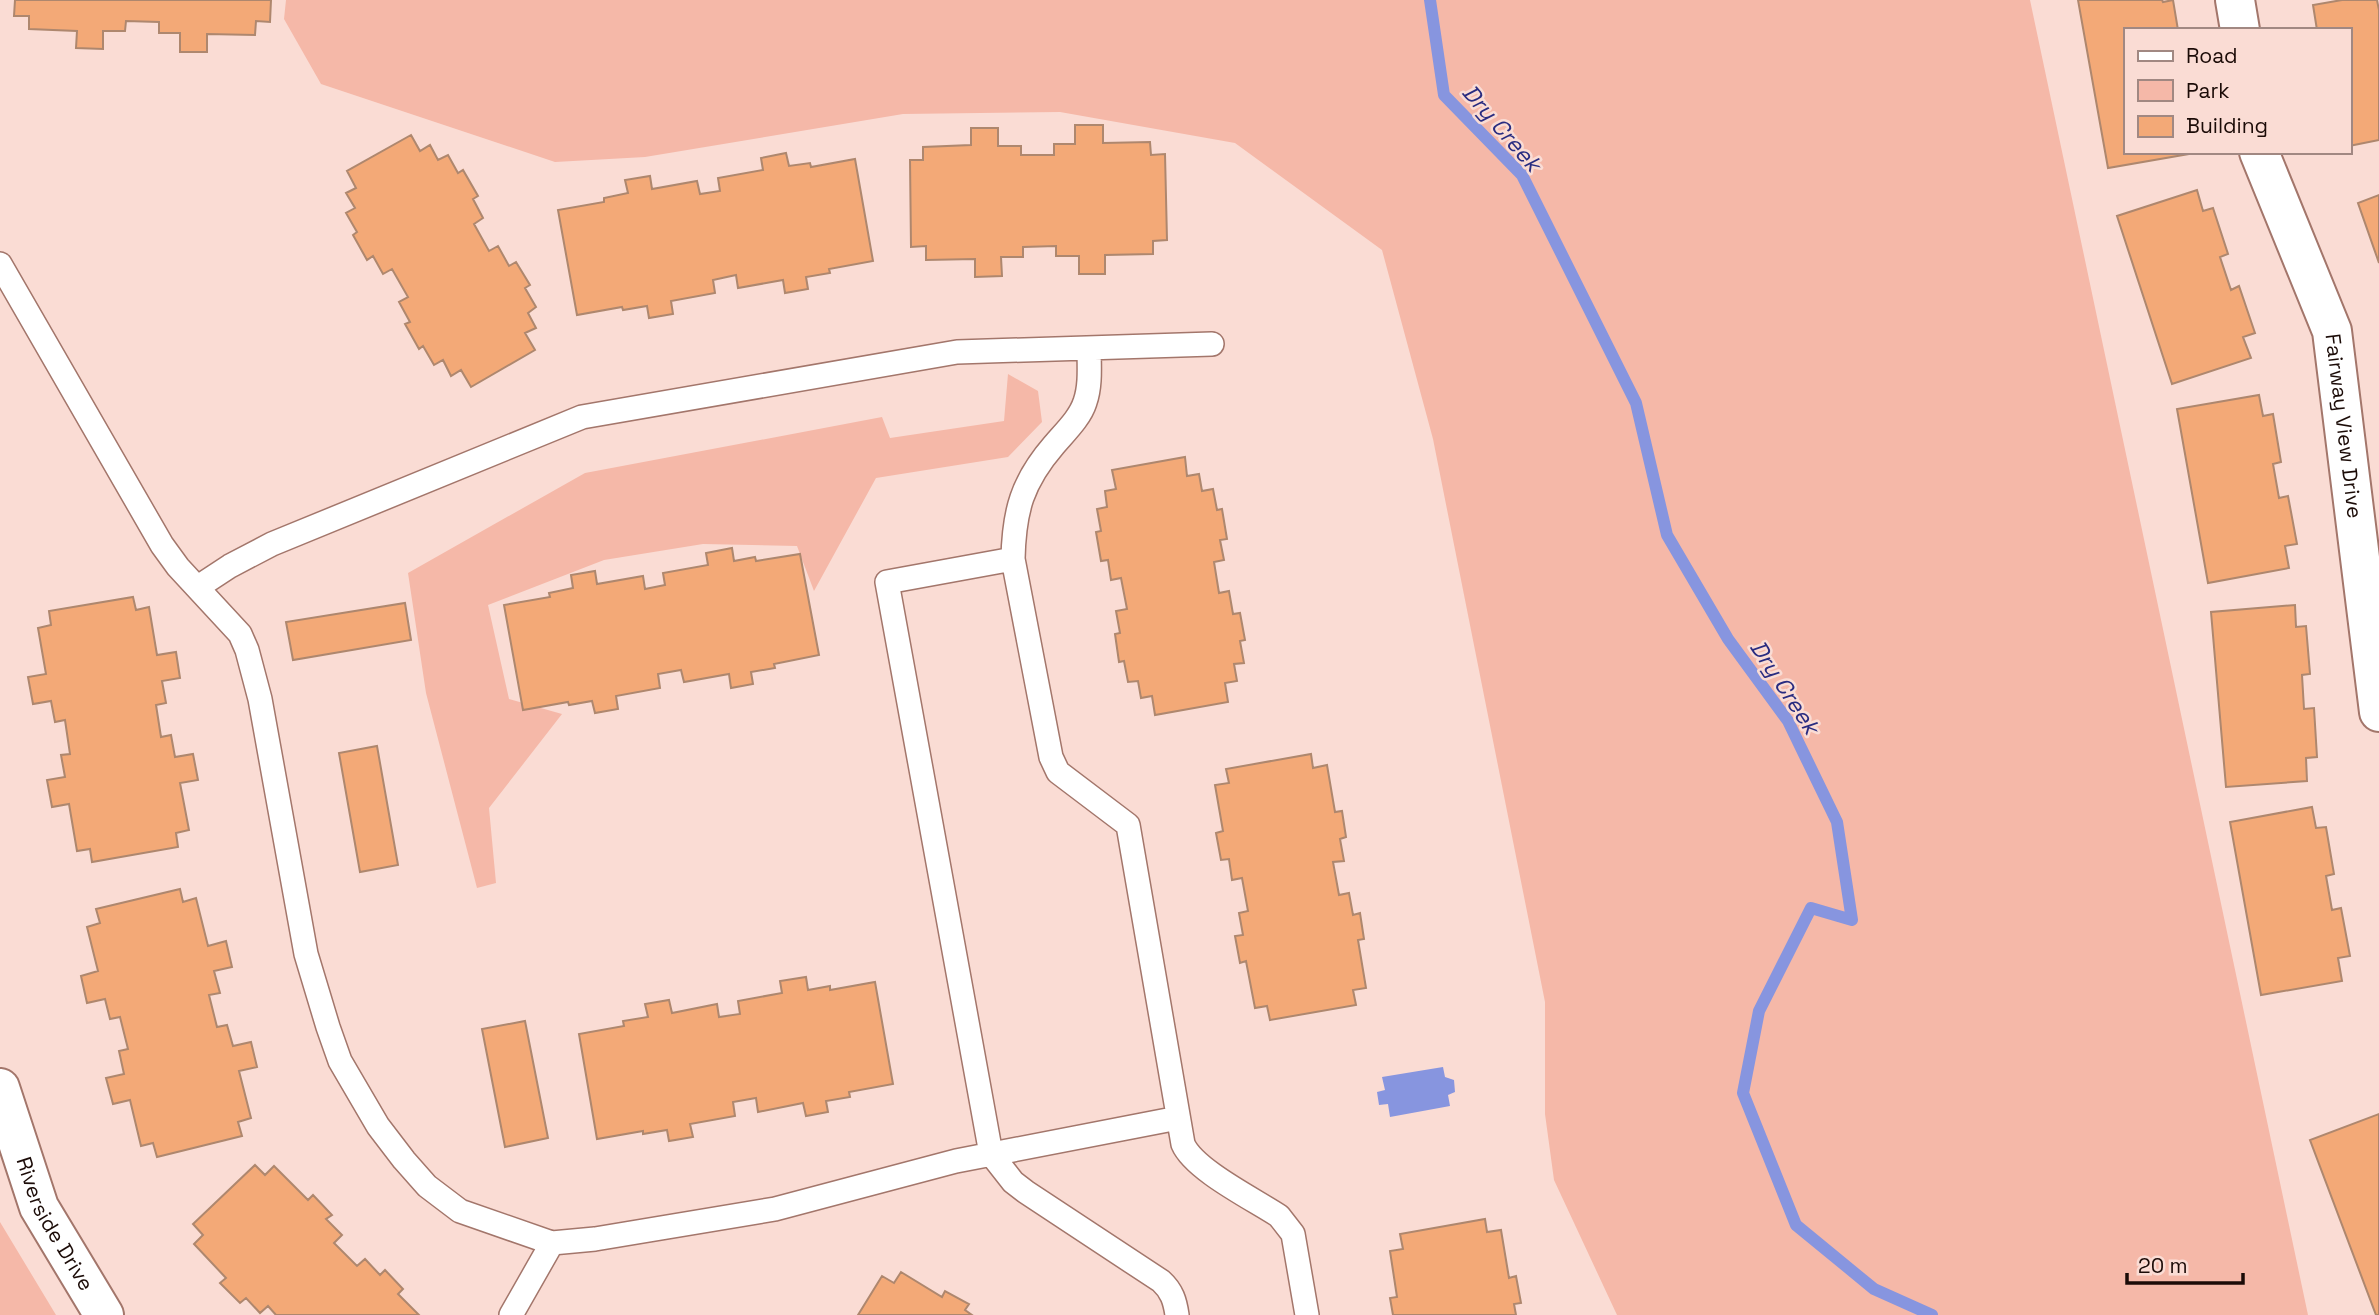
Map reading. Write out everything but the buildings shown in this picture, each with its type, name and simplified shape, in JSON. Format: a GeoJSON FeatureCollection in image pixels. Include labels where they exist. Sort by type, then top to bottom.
{"type":"FeatureCollection","features":[{"type":"Feature","properties":{"kind":"street"},"geometry":{"type":"LineString","coordinates":[[2235,0],[2239,28]]}},
{"type":"Feature","properties":{"kind":"street","name":"Fairway View Drive"},"geometry":{"type":"LineString","coordinates":[[2260,154],[2332,331],[2379,712]]}},
{"type":"Feature","properties":{"kind":"street","name":"Riverside Drive"},"geometry":{"type":"LineString","coordinates":[[0,1088],[39,1207],[104,1315]]}},
{"type":"Feature","properties":{"kind":"lane"},"geometry":{"type":"LineString","coordinates":[[0,264],[162,545],[178,567],[240,634],[260,699],[306,954],[340,1061],[358,1093],[404,1160],[427,1186],[445,1200],[472,1215],[552,1243],[594,1239],[775,1209],[956,1161],[1178,1118]]}},
{"type":"Feature","properties":{"kind":"lane"},"geometry":{"type":"LineString","coordinates":[[198,587],[271,544],[583,417],[957,352],[1212,344]]}},
{"type":"Feature","properties":{"kind":"lane"},"geometry":{"type":"LineString","coordinates":[[1089,348],[1086,401],[1079,415],[1032,473],[1023,492],[1014,528],[1013,559],[1053,765],[1058,772],[1124,821],[1131,833],[1183,1144],[1192,1159],[1279,1216],[1290,1227],[1307,1315]]}},
{"type":"Feature","properties":{"kind":"lane"},"geometry":{"type":"LineString","coordinates":[[1013,559],[887,582],[991,1154],[1019,1187],[1161,1281],[1169,1288],[1177,1315]]}},
{"type":"Feature","properties":{"kind":"lane"},"geometry":{"type":"LineString","coordinates":[[511,1315],[552,1243]]}},
{"type":"Feature","properties":{"kind":"green space"},"geometry":{"type":"Polygon","coordinates":[[[286,0],[2030,0],[2308,1315],[1617,1315],[1554,1180],[1545,1114],[1545,1002],[1433,439],[1382,250],[1235,143],[1060,112],[903,114],[645,157],[555,162],[321,84],[284,19],[286,0]]]}},
{"type":"Feature","properties":{"kind":"green space"},"geometry":{"type":"Polygon","coordinates":[[[1008,374],[1038,391],[1042,422],[1008,457],[876,478],[814,591],[797,546],[703,544],[604,560],[488,605],[509,699],[562,714],[489,808],[496,883],[477,888],[426,693],[408,573],[585,473],[882,417],[890,438],[1004,421],[1008,374]]]}},
{"type":"Feature","properties":{"kind":"green space"},"geometry":{"type":"Polygon","coordinates":[[[0,1222],[56,1315],[0,1315],[0,1222]]]}},
{"type":"Feature","properties":{"kind":"water"},"geometry":{"type":"Polygon","coordinates":[[[1443,1067],[1445,1077],[1454,1080],[1455,1092],[1448,1095],[1450,1106],[1390,1117],[1388,1104],[1379,1105],[1377,1092],[1385,1090],[1382,1077],[1443,1067]]]}},
{"type":"Feature","properties":{"kind":"waterway","name":"Dry Creek"},"geometry":{"type":"LineString","coordinates":[[1430,0],[1444,95],[1522,175],[1636,403],[1667,535],[1728,639],[1788,721],[1837,822],[1852,920],[1811,908],[1759,1011],[1743,1093],[1796,1225],[1874,1289],[1932,1315]]}}]}
